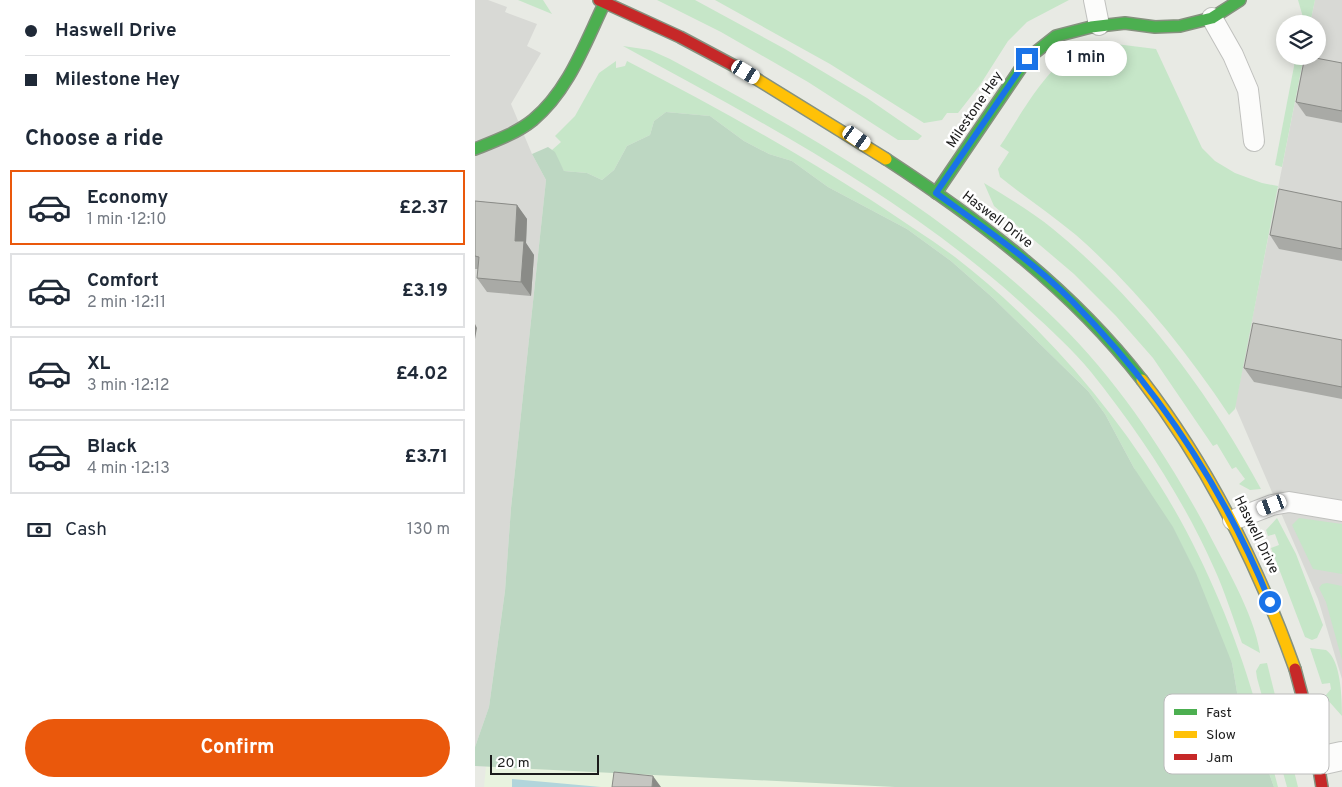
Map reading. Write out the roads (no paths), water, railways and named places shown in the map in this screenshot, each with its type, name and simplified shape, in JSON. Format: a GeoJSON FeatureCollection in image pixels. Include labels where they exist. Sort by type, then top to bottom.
{"type":"FeatureCollection","features":[{"type":"Feature","properties":{"kind":"street","name":"Milestone Hey"},"geometry":{"type":"LineString","coordinates":[[936,193],[1027,59],[1056,36],[1099,25],[1125,23],[1155,27],[1180,26],[1212,18],[1240,0]]}},
{"type":"Feature","properties":{"kind":"street"},"geometry":{"type":"LineString","coordinates":[[475,149],[518,130],[535,119],[549,103],[562,86],[602,1]]}},
{"type":"Feature","properties":{"kind":"street","name":"Haswell Drive"},"geometry":{"type":"LineString","coordinates":[[602,1],[746,72],[857,138],[1017,252],[1071,300],[1118,350],[1180,431],[1209,475],[1258,573],[1281,631],[1301,694]]}},
{"type":"Feature","properties":{"kind":"lane"},"geometry":{"type":"LineString","coordinates":[[1093,0],[1099,25]]}},
{"type":"Feature","properties":{"kind":"lane"},"geometry":{"type":"LineString","coordinates":[[1212,18],[1233,54],[1248,90],[1254,141]]}},
{"type":"Feature","properties":{"kind":"lane"},"geometry":{"type":"LineString","coordinates":[[1233,520],[1272,505],[1289,502],[1342,511]]}}]}
